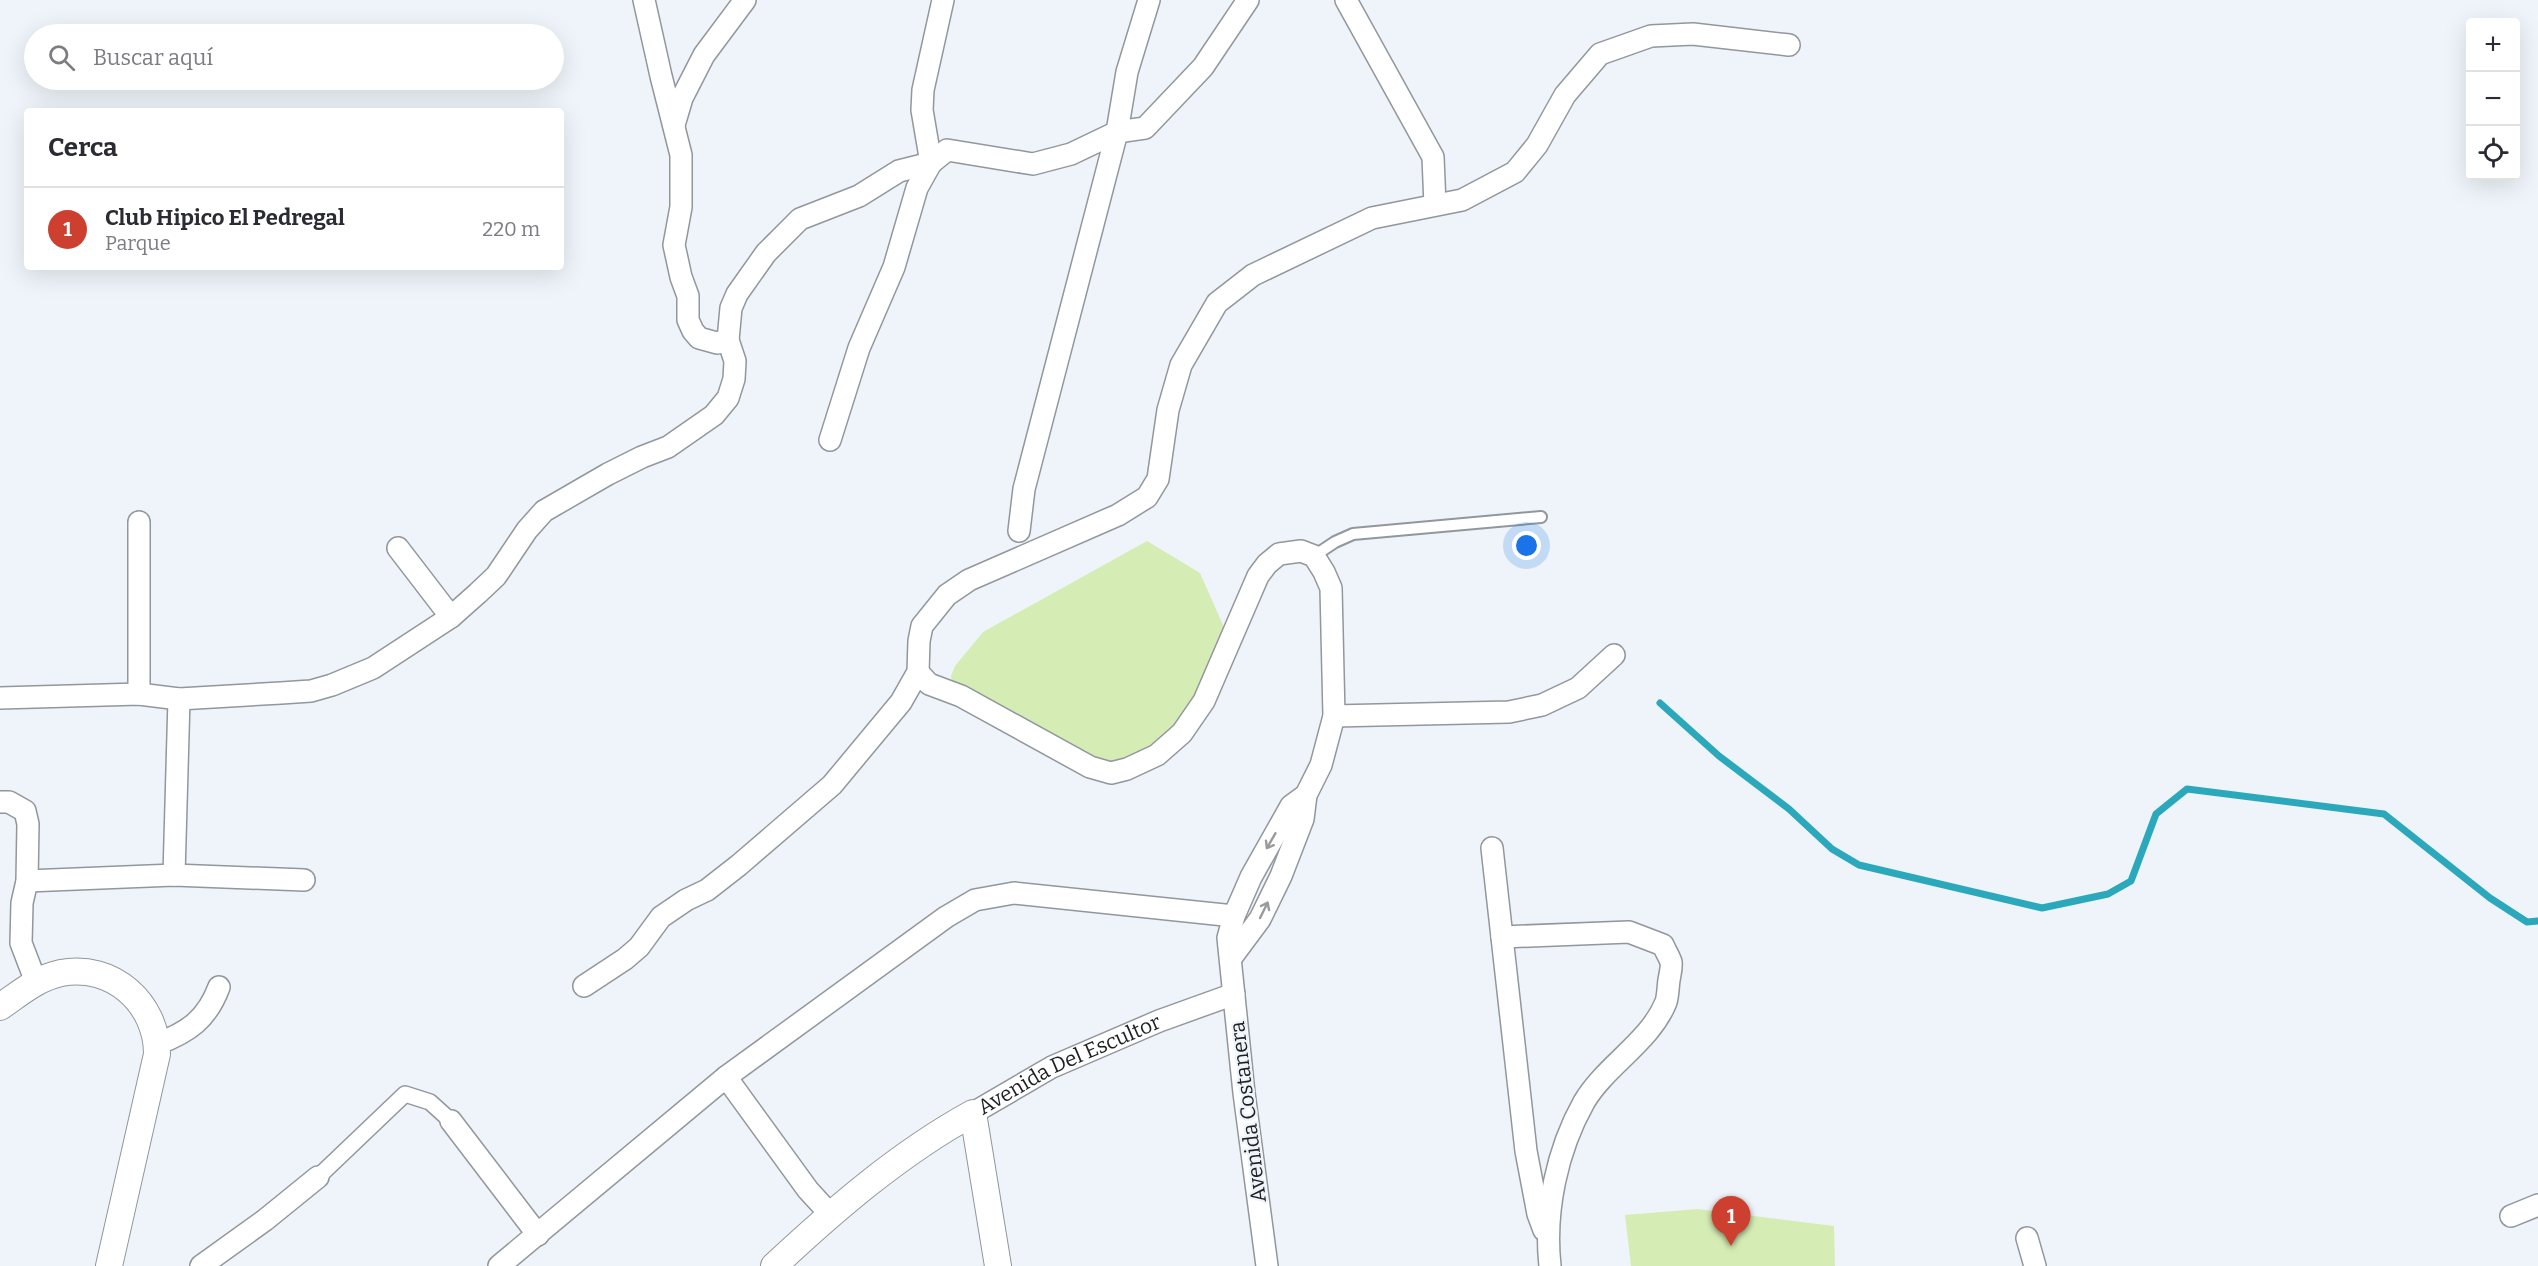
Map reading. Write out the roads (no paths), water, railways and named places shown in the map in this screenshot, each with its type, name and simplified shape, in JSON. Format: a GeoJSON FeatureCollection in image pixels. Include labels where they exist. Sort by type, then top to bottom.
{"type":"FeatureCollection","features":[{"type":"Feature","properties":{"kind":"street"},"geometry":{"type":"LineString","coordinates":[[644,0],[681,154],[681,207],[674,245],[688,296],[688,320],[699,338],[717,343],[728,340]]}},
{"type":"Feature","properties":{"kind":"street"},"geometry":{"type":"LineString","coordinates":[[674,126],[682,98],[704,55],[745,0]]}},
{"type":"Feature","properties":{"kind":"street"},"geometry":{"type":"LineString","coordinates":[[931,163],[922,110],[923,90],[944,0]]}},
{"type":"Feature","properties":{"kind":"street"},"geometry":{"type":"LineString","coordinates":[[1018,531],[1024,489],[1118,132],[1127,72],[1149,0]]}},
{"type":"Feature","properties":{"kind":"street"},"geometry":{"type":"LineString","coordinates":[[830,440],[859,348],[894,267],[916,188],[931,163],[947,150],[1034,164],[1071,154],[1118,132],[1145,128],[1203,67],[1248,0]]}},
{"type":"Feature","properties":{"kind":"street"},"geometry":{"type":"LineString","coordinates":[[1346,0],[1432,157],[1435,205]]}},
{"type":"Feature","properties":{"kind":"street"},"geometry":{"type":"LineString","coordinates":[[584,986],[626,959],[639,947],[661,917],[686,900],[707,890],[824,792],[901,702],[918,672],[922,626],[947,595],[969,580],[1118,515],[1147,497],[1158,479],[1168,410],[1181,365],[1217,303],[1253,275],[1372,218],[1462,201],[1515,172],[1537,145],[1565,95],[1600,54],[1651,36],[1693,34],[1789,45]]}},
{"type":"Feature","properties":{"kind":"street"},"geometry":{"type":"LineString","coordinates":[[0,698],[139,694],[179,699],[281,693],[332,686],[373,668],[451,617],[496,576],[527,530],[544,511],[617,470],[668,447],[714,415],[728,398],[734,379],[735,361],[728,340],[731,308],[737,294],[766,253],[800,219],[860,196],[899,171],[931,163]]}},
{"type":"Feature","properties":{"kind":"street"},"geometry":{"type":"LineString","coordinates":[[139,522],[139,694]]}},
{"type":"Feature","properties":{"kind":"street"},"geometry":{"type":"LineString","coordinates":[[398,548],[451,617]]}},
{"type":"Feature","properties":{"kind":"street"},"geometry":{"type":"LineString","coordinates":[[918,672],[929,684],[961,696],[1090,767],[1111,773],[1127,769],[1157,754],[1182,733],[1204,701],[1258,576],[1267,564],[1279,554],[1301,550],[1314,556],[1331,588],[1334,716],[1321,765],[1306,795],[1303,819],[1281,876],[1260,919],[1231,958]]}},
{"type":"Feature","properties":{"kind":"street"},"geometry":{"type":"LineString","coordinates":[[1334,716],[1509,712],[1542,705],[1578,688],[1614,655]]}},
{"type":"Feature","properties":{"kind":"street"},"geometry":{"type":"LineString","coordinates":[[174,875],[179,699]]}},
{"type":"Feature","properties":{"kind":"street","name":"Avenida Costanera"},"geometry":{"type":"LineString","coordinates":[[1267,1266],[1228,938],[1234,916],[1251,877],[1271,840],[1291,806],[1306,795]]}},
{"type":"Feature","properties":{"kind":"street"},"geometry":{"type":"LineString","coordinates":[[0,802],[9,802],[26,811],[28,824],[27,881],[22,903],[21,943],[36,982]]}},
{"type":"Feature","properties":{"kind":"street"},"geometry":{"type":"LineString","coordinates":[[1492,848],[1526,1151],[1538,1214],[1547,1237]]}},
{"type":"Feature","properties":{"kind":"street"},"geometry":{"type":"LineString","coordinates":[[27,881],[174,875],[304,880]]}},
{"type":"Feature","properties":{"kind":"street"},"geometry":{"type":"LineString","coordinates":[[499,1266],[538,1236],[726,1077],[946,917],[975,900],[1014,893],[1234,916]]}},
{"type":"Feature","properties":{"kind":"street"},"geometry":{"type":"LineString","coordinates":[[1502,937],[1629,932],[1663,945],[1672,964],[1666,1002],[1645,1035],[1602,1076],[1584,1102],[1576,1119],[1556,1174],[1547,1237],[1550,1266]]}},
{"type":"Feature","properties":{"kind":"street"},"geometry":{"type":"LineString","coordinates":[[0,1007],[36,982],[61,974],[81,972],[116,981],[135,996],[150,1017],[158,1044],[158,1054],[110,1266]]}},
{"type":"Feature","properties":{"kind":"street"},"geometry":{"type":"LineString","coordinates":[[158,1044],[177,1036],[201,1018],[210,1008],[219,987]]}},
{"type":"Feature","properties":{"kind":"street","name":"Avenida Del Escultor"},"geometry":{"type":"LineString","coordinates":[[774,1266],[830,1214],[939,1132],[1052,1067],[1158,1021],[1233,994]]}},
{"type":"Feature","properties":{"kind":"street"},"geometry":{"type":"LineString","coordinates":[[726,1077],[808,1190],[830,1214]]}},
{"type":"Feature","properties":{"kind":"street"},"geometry":{"type":"LineString","coordinates":[[201,1266],[265,1220],[318,1177],[405,1094],[430,1102],[451,1121],[538,1236]]}},
{"type":"Feature","properties":{"kind":"street"},"geometry":{"type":"LineString","coordinates":[[973,1113],[998,1266]]}},
{"type":"Feature","properties":{"kind":"street"},"geometry":{"type":"LineString","coordinates":[[2511,1216],[2538,1205]]}},
{"type":"Feature","properties":{"kind":"street"},"geometry":{"type":"LineString","coordinates":[[2027,1238],[2035,1266]]}},
{"type":"Feature","properties":{"kind":"lane"},"geometry":{"type":"LineString","coordinates":[[1314,556],[1335,542],[1353,534],[1541,517]]}},
{"type":"Feature","properties":{"kind":"waterway"},"geometry":{"type":"LineString","coordinates":[[1660,703],[1719,756],[1789,809],[1832,849],[1859,865],[2042,908],[2108,894],[2131,881],[2156,814],[2187,789],[2384,814],[2490,898],[2527,922],[2538,921]]}},
{"type":"Feature","properties":{"kind":"place","name":"Club Hipico El Pedregal"},"geometry":{"type":"Point","coordinates":[1731,1246]}}]}
